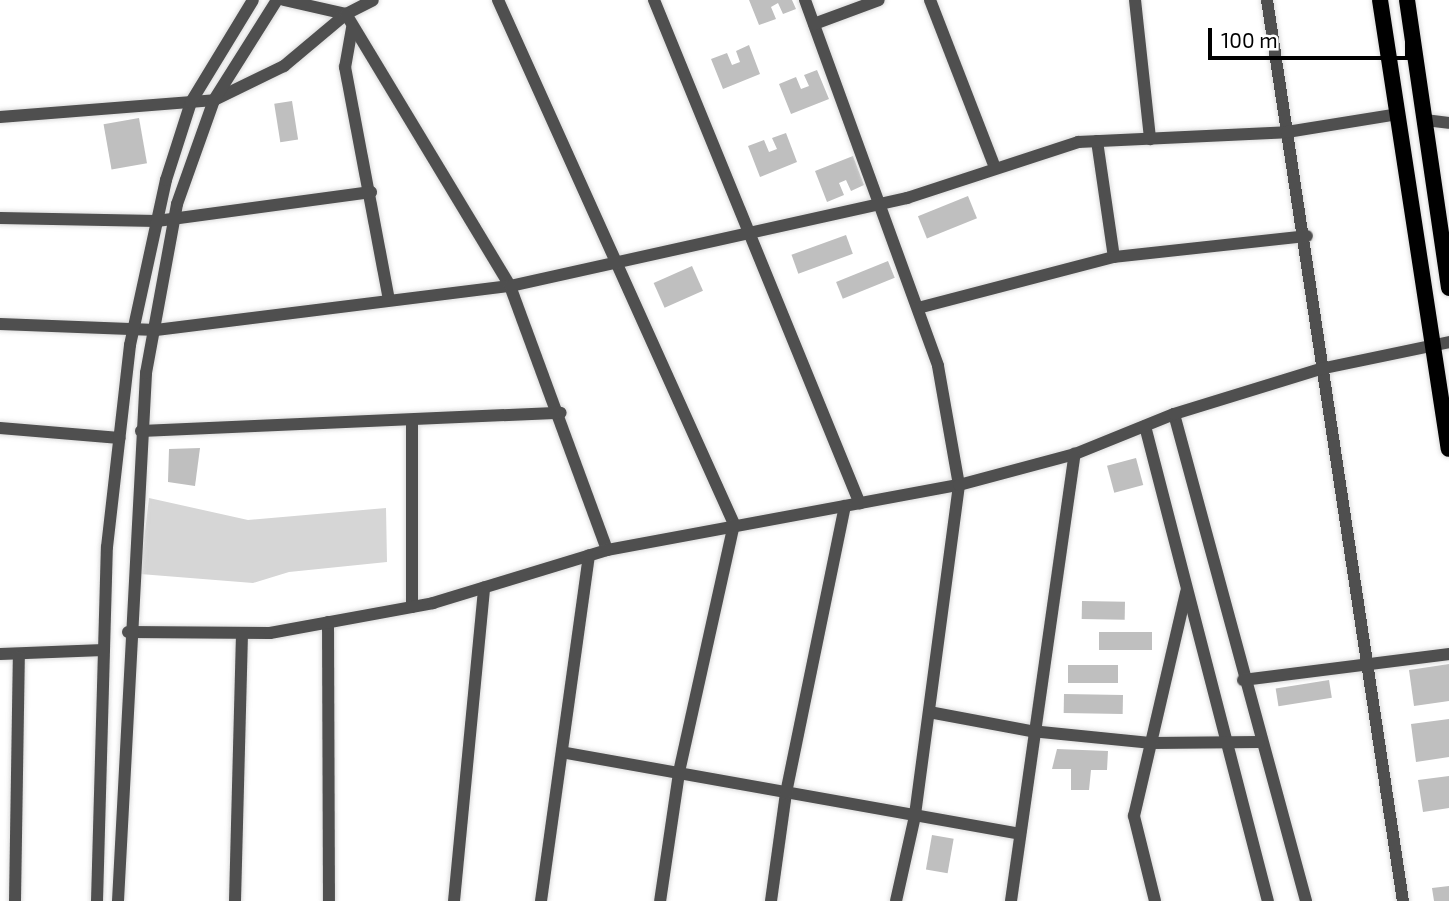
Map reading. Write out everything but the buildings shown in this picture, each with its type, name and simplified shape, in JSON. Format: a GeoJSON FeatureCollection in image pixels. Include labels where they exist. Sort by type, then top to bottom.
{"type":"FeatureCollection","features":[{"type":"Feature","properties":{"kind":"main road"},"geometry":{"type":"LineString","coordinates":[[1380,0],[1398,114],[1441,343],[1449,449]]}},
{"type":"Feature","properties":{"kind":"main road"},"geometry":{"type":"LineString","coordinates":[[1407,0],[1449,288]]}},
{"type":"Feature","properties":{"kind":"street"},"geometry":{"type":"LineString","coordinates":[[97,901],[104,650],[120,438],[134,331],[157,221],[191,102],[253,0]]}},
{"type":"Feature","properties":{"kind":"street"},"geometry":{"type":"LineString","coordinates":[[118,901],[128,632],[141,431],[174,218],[214,100],[277,0]]}},
{"type":"Feature","properties":{"kind":"street"},"geometry":{"type":"LineString","coordinates":[[284,0],[346,15]]}},
{"type":"Feature","properties":{"kind":"street"},"geometry":{"type":"LineString","coordinates":[[0,117],[117,103],[214,100],[284,66],[346,15],[373,0]]}},
{"type":"Feature","properties":{"kind":"street"},"geometry":{"type":"LineString","coordinates":[[498,0],[734,524],[679,774],[660,901]]}},
{"type":"Feature","properties":{"kind":"street"},"geometry":{"type":"LineString","coordinates":[[654,0],[860,504]]}},
{"type":"Feature","properties":{"kind":"street"},"geometry":{"type":"LineString","coordinates":[[805,0],[882,204],[938,366],[959,485],[915,816],[896,901]]}},
{"type":"Feature","properties":{"kind":"street"},"geometry":{"type":"LineString","coordinates":[[814,24],[879,0]]}},
{"type":"Feature","properties":{"kind":"street"},"geometry":{"type":"LineString","coordinates":[[930,0],[995,168]]}},
{"type":"Feature","properties":{"kind":"street"},"geometry":{"type":"LineString","coordinates":[[1135,0],[1150,139]]}},
{"type":"Feature","properties":{"kind":"street"},"geometry":{"type":"LineString","coordinates":[[1267,0],[1287,132],[1307,236],[1320,369],[1402,901]]}},
{"type":"Feature","properties":{"kind":"street"},"geometry":{"type":"LineString","coordinates":[[346,15],[352,29],[510,286],[561,413],[607,550]]}},
{"type":"Feature","properties":{"kind":"street"},"geometry":{"type":"LineString","coordinates":[[352,29],[345,67],[371,192],[388,300]]}},
{"type":"Feature","properties":{"kind":"street"},"geometry":{"type":"LineString","coordinates":[[0,324],[156,330],[510,286],[882,204],[995,168],[1097,141],[1287,132],[1398,114]]}},
{"type":"Feature","properties":{"kind":"street"},"geometry":{"type":"LineString","coordinates":[[1425,121],[1449,123]]}},
{"type":"Feature","properties":{"kind":"street"},"geometry":{"type":"LineString","coordinates":[[1097,141],[1114,257]]}},
{"type":"Feature","properties":{"kind":"street"},"geometry":{"type":"LineString","coordinates":[[0,218],[157,221],[371,192]]}},
{"type":"Feature","properties":{"kind":"street"},"geometry":{"type":"LineString","coordinates":[[918,308],[1114,257],[1307,236]]}},
{"type":"Feature","properties":{"kind":"street"},"geometry":{"type":"LineString","coordinates":[[128,632],[242,634],[412,607],[607,550],[734,524],[959,485],[1075,454],[1174,414],[1320,369],[1441,343]]}},
{"type":"Feature","properties":{"kind":"street"},"geometry":{"type":"LineString","coordinates":[[141,431],[561,413]]}},
{"type":"Feature","properties":{"kind":"street"},"geometry":{"type":"LineString","coordinates":[[1174,414],[1259,742],[1306,901]]}},
{"type":"Feature","properties":{"kind":"street"},"geometry":{"type":"LineString","coordinates":[[412,421],[412,607]]}},
{"type":"Feature","properties":{"kind":"street"},"geometry":{"type":"LineString","coordinates":[[1144,426],[1229,743],[1268,901]]}},
{"type":"Feature","properties":{"kind":"street"},"geometry":{"type":"LineString","coordinates":[[0,428],[120,438]]}},
{"type":"Feature","properties":{"kind":"street"},"geometry":{"type":"LineString","coordinates":[[1011,901],[1031,731],[1075,454]]}},
{"type":"Feature","properties":{"kind":"street"},"geometry":{"type":"LineString","coordinates":[[771,901],[786,793],[845,506]]}},
{"type":"Feature","properties":{"kind":"street"},"geometry":{"type":"LineString","coordinates":[[541,901],[566,753],[589,555]]}},
{"type":"Feature","properties":{"kind":"street"},"geometry":{"type":"LineString","coordinates":[[454,901],[484,587]]}},
{"type":"Feature","properties":{"kind":"street"},"geometry":{"type":"LineString","coordinates":[[1155,901],[1134,816],[1187,587]]}},
{"type":"Feature","properties":{"kind":"street"},"geometry":{"type":"LineString","coordinates":[[328,622],[329,901]]}},
{"type":"Feature","properties":{"kind":"street"},"geometry":{"type":"LineString","coordinates":[[235,901],[242,634]]}},
{"type":"Feature","properties":{"kind":"street"},"geometry":{"type":"LineString","coordinates":[[0,654],[19,657],[104,650]]}},
{"type":"Feature","properties":{"kind":"street"},"geometry":{"type":"LineString","coordinates":[[1243,680],[1449,654]]}},
{"type":"Feature","properties":{"kind":"street"},"geometry":{"type":"LineString","coordinates":[[15,901],[19,657]]}},
{"type":"Feature","properties":{"kind":"street"},"geometry":{"type":"LineString","coordinates":[[929,712],[1031,731],[1152,743],[1259,742]]}},
{"type":"Feature","properties":{"kind":"street"},"geometry":{"type":"LineString","coordinates":[[566,753],[1020,834]]}},
{"type":"Feature","properties":{"kind":"shaded area"},"geometry":{"type":"Polygon","coordinates":[[[149,498],[248,520],[386,508],[387,562],[289,572],[253,583],[140,574],[149,498]]]}}]}
